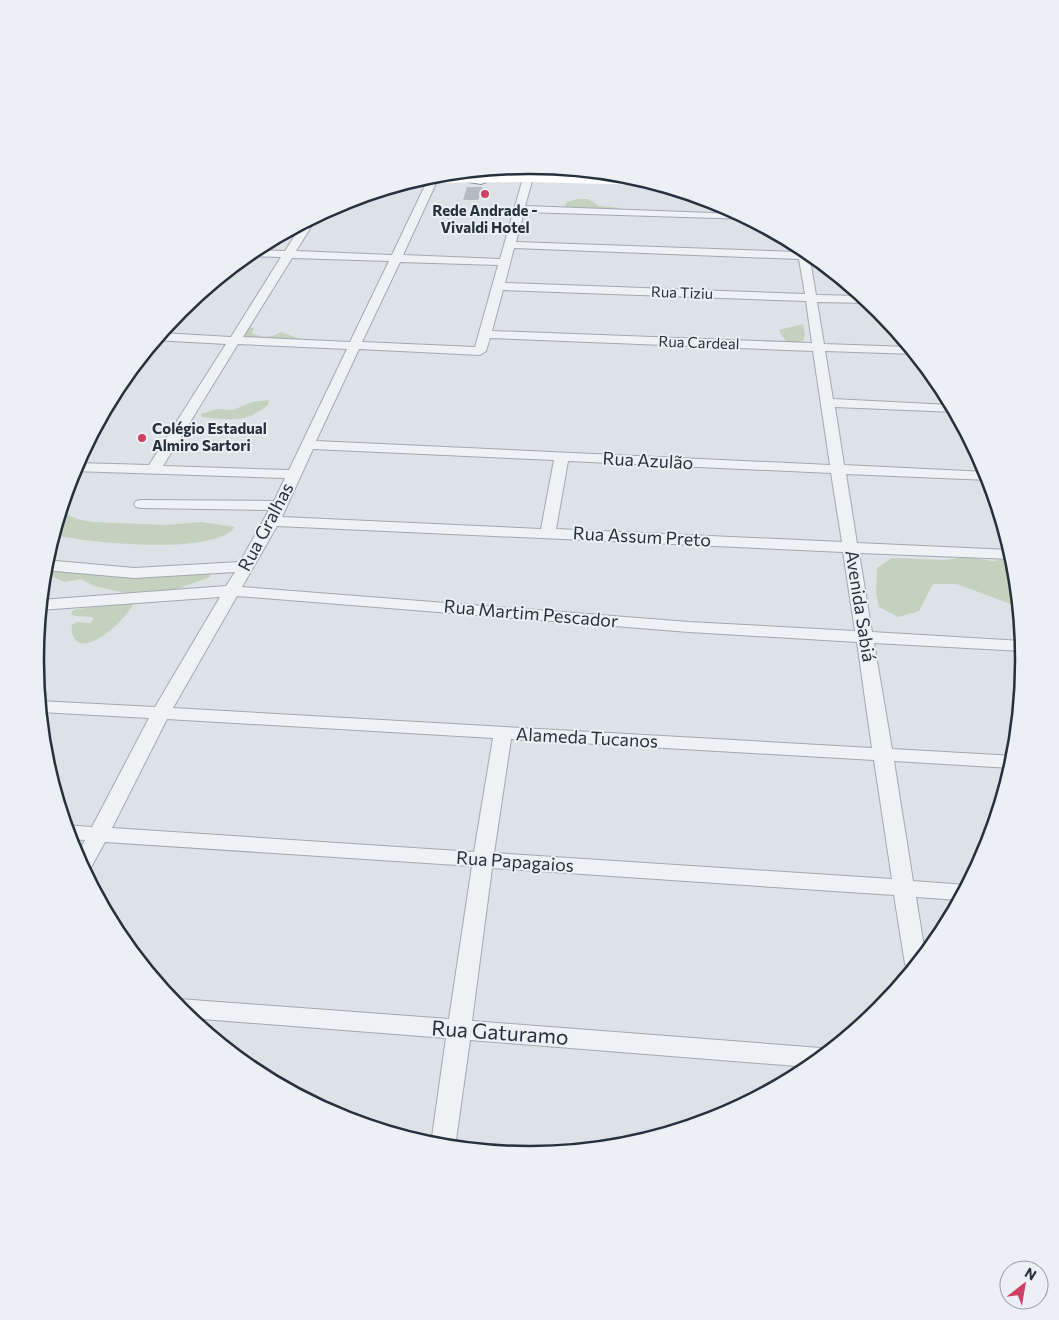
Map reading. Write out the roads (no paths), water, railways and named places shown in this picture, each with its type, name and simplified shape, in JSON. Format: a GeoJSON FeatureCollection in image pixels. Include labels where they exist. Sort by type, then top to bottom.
{"type":"FeatureCollection","features":[{"type":"Feature","properties":{"kind":"highway"},"geometry":{"type":"LineString","coordinates":[[464,178],[481,179]]}},
{"type":"Feature","properties":{"kind":"street"},"geometry":{"type":"LineString","coordinates":[[481,179],[528,178],[607,181]]}},
{"type":"Feature","properties":{"kind":"street"},"geometry":{"type":"LineString","coordinates":[[167,337],[480,351],[528,178]]}},
{"type":"Feature","properties":{"kind":"street","name":"Rua Gralhas"},"geometry":{"type":"LineString","coordinates":[[86,858],[161,713],[272,521],[429,185]]}},
{"type":"Feature","properties":{"kind":"street"},"geometry":{"type":"LineString","coordinates":[[519,209],[727,216]]}},
{"type":"Feature","properties":{"kind":"street"},"geometry":{"type":"LineString","coordinates":[[153,470],[233,340],[304,230]]}},
{"type":"Feature","properties":{"kind":"street"},"geometry":{"type":"LineString","coordinates":[[509,245],[794,253]]}},
{"type":"Feature","properties":{"kind":"street"},"geometry":{"type":"LineString","coordinates":[[263,254],[504,262]]}},
{"type":"Feature","properties":{"kind":"street","name":"Avenida Sabiá"},"geometry":{"type":"LineString","coordinates":[[807,262],[811,298],[915,956]]}},
{"type":"Feature","properties":{"kind":"street","name":"Rua Tiziu"},"geometry":{"type":"LineString","coordinates":[[498,286],[855,300]]}},
{"type":"Feature","properties":{"kind":"street","name":"Rua Cardeal"},"geometry":{"type":"LineString","coordinates":[[484,334],[904,351]]}},
{"type":"Feature","properties":{"kind":"street"},"geometry":{"type":"LineString","coordinates":[[828,403],[944,408]]}},
{"type":"Feature","properties":{"kind":"street","name":"Rua Azulão"},"geometry":{"type":"LineString","coordinates":[[307,445],[979,476]]}},
{"type":"Feature","properties":{"kind":"street"},"geometry":{"type":"LineString","coordinates":[[548,533],[562,457]]}},
{"type":"Feature","properties":{"kind":"street"},"geometry":{"type":"LineString","coordinates":[[84,467],[294,474]]}},
{"type":"Feature","properties":{"kind":"street"},"geometry":{"type":"LineString","coordinates":[[141,504],[279,506]]}},
{"type":"Feature","properties":{"kind":"street","name":"Rua Assum Preto"},"geometry":{"type":"LineString","coordinates":[[272,521],[1003,554]]}},
{"type":"Feature","properties":{"kind":"street"},"geometry":{"type":"LineString","coordinates":[[53,566],[117,573],[160,573],[227,566],[245,567]]}},
{"type":"Feature","properties":{"kind":"street","name":"Rua Martim Pescador"},"geometry":{"type":"LineString","coordinates":[[47,604],[231,591],[542,614],[689,628],[1015,646]]}},
{"type":"Feature","properties":{"kind":"street","name":"Alameda Tucanos"},"geometry":{"type":"LineString","coordinates":[[46,706],[1005,761]]}},
{"type":"Feature","properties":{"kind":"street"},"geometry":{"type":"LineString","coordinates":[[444,1138],[483,860],[503,733]]}},
{"type":"Feature","properties":{"kind":"street","name":"Rua Papagaios"},"geometry":{"type":"LineString","coordinates":[[76,833],[956,891]]}},
{"type":"Feature","properties":{"kind":"street","name":"Rua Gaturamo"},"geometry":{"type":"LineString","coordinates":[[192,1009],[809,1057]]}},
{"type":"Feature","properties":{"kind":"place","name":"Rede Andrade - Vivaldi Hotel"},"geometry":{"type":"Point","coordinates":[485,194]}},
{"type":"Feature","properties":{"kind":"place","name":"Colégio Estadual Almiro Sartori"},"geometry":{"type":"Point","coordinates":[142,438]}}]}
